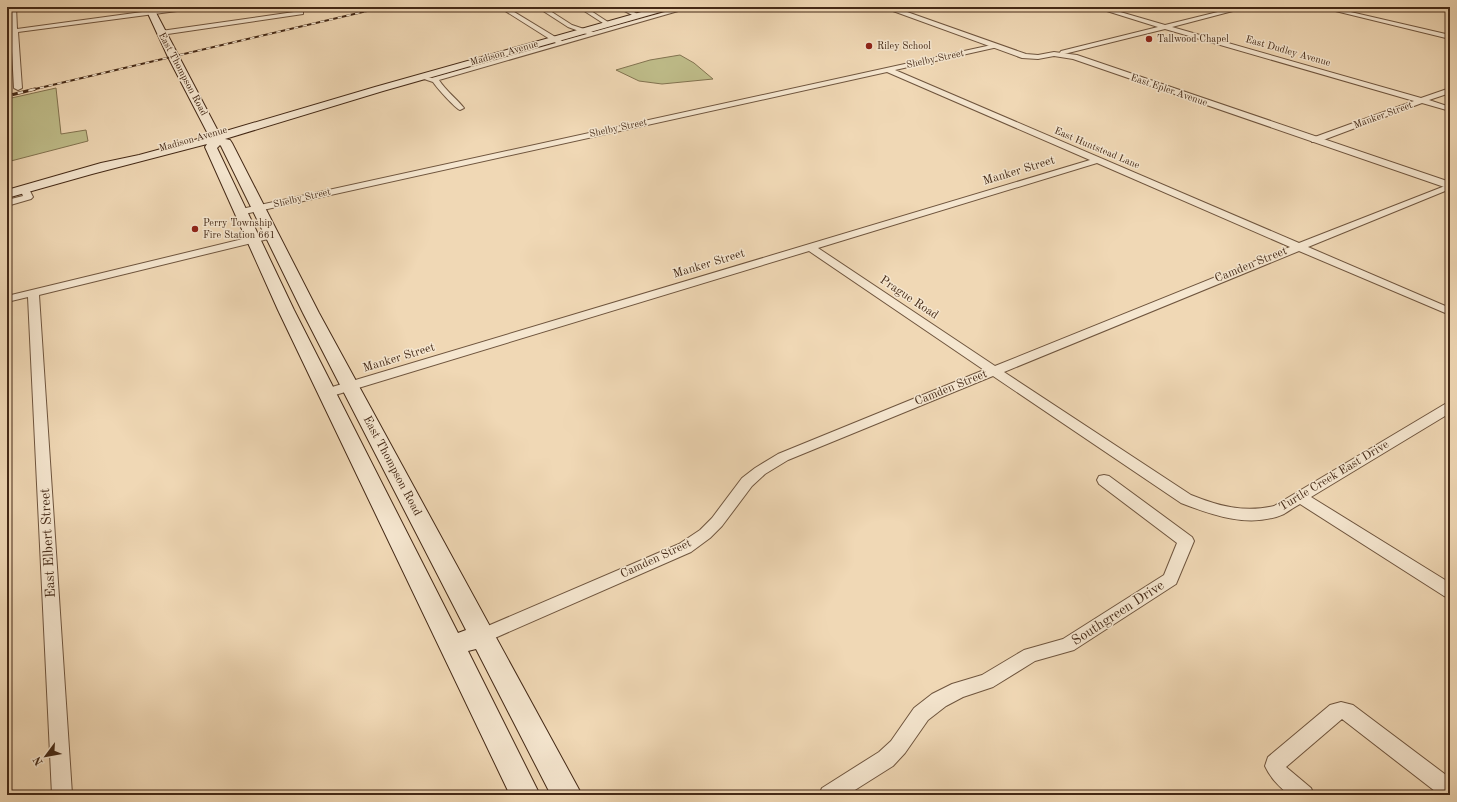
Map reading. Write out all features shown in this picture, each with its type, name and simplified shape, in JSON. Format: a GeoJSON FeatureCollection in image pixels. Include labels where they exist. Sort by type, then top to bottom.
{"type":"FeatureCollection","features":[{"type":"Feature","properties":{"kind":"main road","name":"Madison Avenue"},"geometry":{"type":"LineString","coordinates":[[7,194],[27,193],[140,154],[215,137],[286,113],[427,78],[557,41],[583,31],[668,7]]}},
{"type":"Feature","properties":{"kind":"main road","name":"East Thompson Road"},"geometry":{"type":"LineString","coordinates":[[150,10],[215,137],[226,143],[349,387],[567,795]]}},
{"type":"Feature","properties":{"kind":"main road","name":"East Thompson Road"},"geometry":{"type":"LineString","coordinates":[[215,137],[211,147],[240,212],[327,393],[525,795]]}},
{"type":"Feature","properties":{"kind":"main road"},"geometry":{"type":"LineString","coordinates":[[451,646],[482,636]]}},
{"type":"Feature","properties":{"kind":"street"},"geometry":{"type":"LineString","coordinates":[[13,7],[18,88]]}},
{"type":"Feature","properties":{"kind":"street"},"geometry":{"type":"LineString","coordinates":[[7,32],[150,10],[192,7]]}},
{"type":"Feature","properties":{"kind":"street"},"geometry":{"type":"LineString","coordinates":[[161,33],[301,13],[295,7]]}},
{"type":"Feature","properties":{"kind":"street"},"geometry":{"type":"LineString","coordinates":[[502,7],[557,41]]}},
{"type":"Feature","properties":{"kind":"street"},"geometry":{"type":"LineString","coordinates":[[540,7],[570,26],[593,34]]}},
{"type":"Feature","properties":{"kind":"street"},"geometry":{"type":"LineString","coordinates":[[581,7],[608,24]]}},
{"type":"Feature","properties":{"kind":"street"},"geometry":{"type":"LineString","coordinates":[[620,7],[638,16]]}},
{"type":"Feature","properties":{"kind":"street","name":"Madison Avenue"},"geometry":{"type":"LineString","coordinates":[[557,41],[593,34],[688,7]]}},
{"type":"Feature","properties":{"kind":"street","name":"East Epler Avenue"},"geometry":{"type":"LineString","coordinates":[[886,7],[1030,57],[1062,54],[1450,186]]}},
{"type":"Feature","properties":{"kind":"street","name":"East Dudley Avenue"},"geometry":{"type":"LineString","coordinates":[[1097,7],[1450,108]]}},
{"type":"Feature","properties":{"kind":"street"},"geometry":{"type":"LineString","coordinates":[[1062,54],[1063,52],[1245,7]]}},
{"type":"Feature","properties":{"kind":"street"},"geometry":{"type":"LineString","coordinates":[[1322,7],[1450,38]]}},
{"type":"Feature","properties":{"kind":"street","name":"Shelby Street"},"geometry":{"type":"LineString","coordinates":[[240,212],[996,46]]}},
{"type":"Feature","properties":{"kind":"street","name":"East Huntstead Lane"},"geometry":{"type":"LineString","coordinates":[[886,69],[1298,246]]}},
{"type":"Feature","properties":{"kind":"street"},"geometry":{"type":"LineString","coordinates":[[427,78],[436,81],[442,91],[450,96],[460,108]]}},
{"type":"Feature","properties":{"kind":"street","name":"Manker Street"},"geometry":{"type":"LineString","coordinates":[[1315,140],[1450,90]]}},
{"type":"Feature","properties":{"kind":"street","name":"Manker Street"},"geometry":{"type":"LineString","coordinates":[[327,393],[1098,160]]}},
{"type":"Feature","properties":{"kind":"street","name":"Camden Street"},"geometry":{"type":"LineString","coordinates":[[482,636],[670,556],[685,548],[705,534],[717,522],[747,482],[760,471],[779,459],[1298,246],[1450,186]]}},
{"type":"Feature","properties":{"kind":"street","name":"Madison Avenue"},"geometry":{"type":"LineString","coordinates":[[7,203],[27,193]]}},
{"type":"Feature","properties":{"kind":"street"},"geometry":{"type":"LineString","coordinates":[[7,299],[272,235]]}},
{"type":"Feature","properties":{"kind":"street"},"geometry":{"type":"LineString","coordinates":[[1298,246],[1450,312]]}},
{"type":"Feature","properties":{"kind":"street","name":"Prague Road"},"geometry":{"type":"LineString","coordinates":[[810,247],[1068,421]]}},
{"type":"Feature","properties":{"kind":"street","name":"East Elbert Street"},"geometry":{"type":"LineString","coordinates":[[33,292],[62,794]]}},
{"type":"Feature","properties":{"kind":"street","name":"Turtle Creek East Drive"},"geometry":{"type":"LineString","coordinates":[[1068,421],[1180,496],[1207,508],[1236,514],[1262,514],[1278,510],[1450,407]]}},
{"type":"Feature","properties":{"kind":"street","name":"Southgreen Drive"},"geometry":{"type":"LineString","coordinates":[[829,795],[886,759],[898,747],[922,714],[939,700],[958,690],[987,680],[1030,655],[1068,646],[1170,578],[1186,541],[1104,480]]}},
{"type":"Feature","properties":{"kind":"street"},"geometry":{"type":"LineString","coordinates":[[1300,497],[1450,591]]}},
{"type":"Feature","properties":{"kind":"street"},"geometry":{"type":"LineString","coordinates":[[1304,795],[1274,766],[1337,711],[1341,710],[1346,711],[1450,790]]}},
{"type":"Feature","properties":{"kind":"shaded area"},"geometry":{"type":"Polygon","coordinates":[[[680,55],[694,63],[713,79],[662,84],[639,81],[616,70],[650,60],[680,55]]]}},
{"type":"Feature","properties":{"kind":"shaded area"},"geometry":{"type":"Polygon","coordinates":[[[56,88],[61,134],[86,130],[88,141],[7,162],[7,99],[56,88]]]}},
{"type":"Feature","properties":{"kind":"railway"},"geometry":{"type":"LineString","coordinates":[[31,90],[384,7]]}},
{"type":"Feature","properties":{"kind":"railway"},"geometry":{"type":"LineString","coordinates":[[31,90],[35,89]]}},
{"type":"Feature","properties":{"kind":"railway"},"geometry":{"type":"LineString","coordinates":[[7,96],[31,90]]}},
{"type":"Feature","properties":{"kind":"place","name":"Tallwood Chapel"},"geometry":{"type":"Point","coordinates":[1149,39]}},
{"type":"Feature","properties":{"kind":"place","name":"Riley School"},"geometry":{"type":"Point","coordinates":[869,46]}},
{"type":"Feature","properties":{"kind":"place","name":"Perry Township Fire Station 661"},"geometry":{"type":"Point","coordinates":[195,229]}}]}
